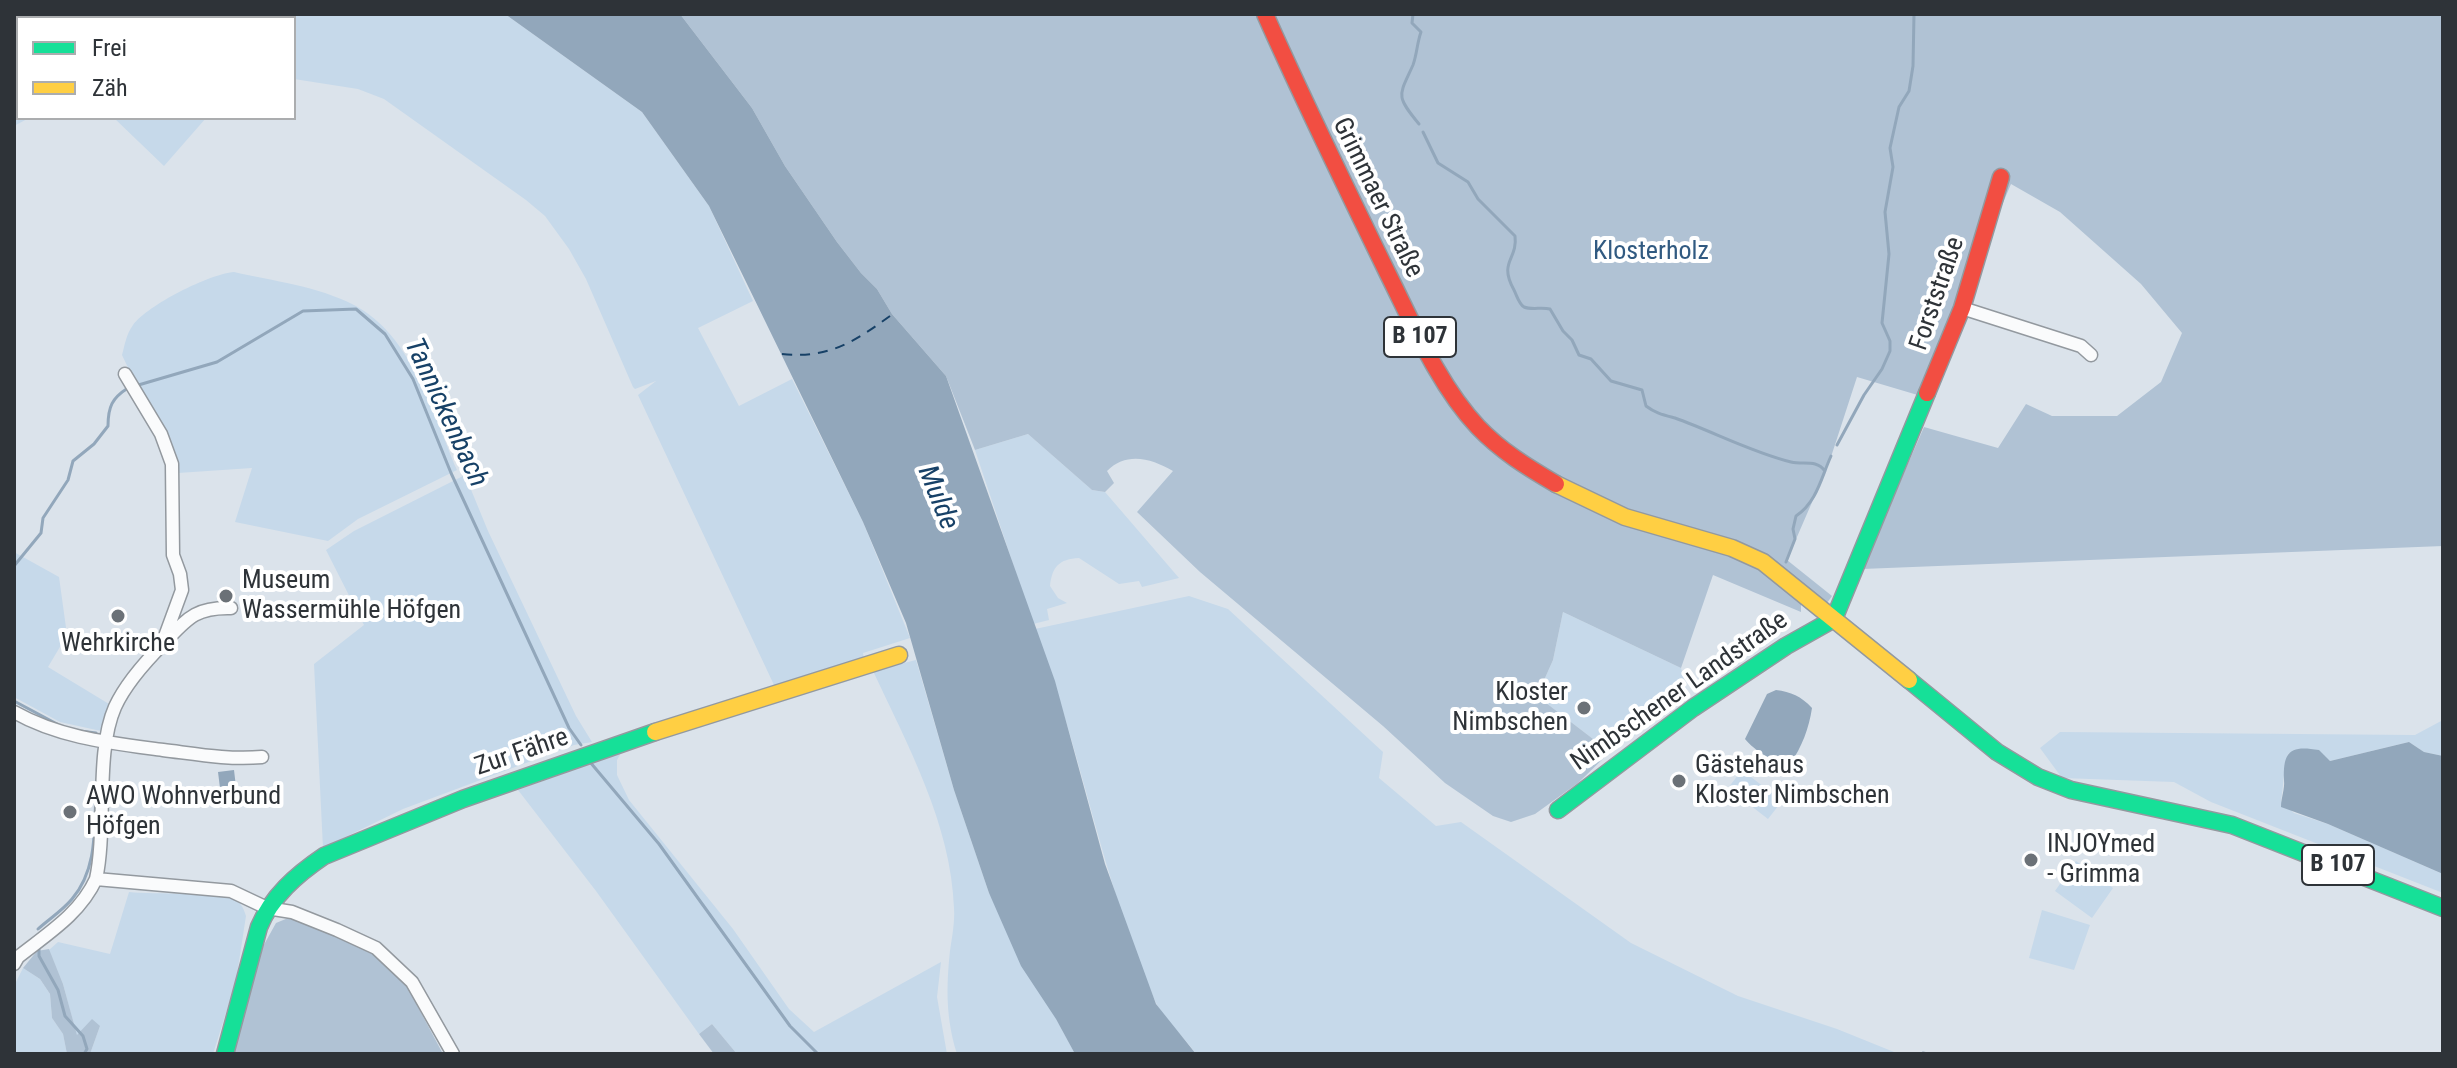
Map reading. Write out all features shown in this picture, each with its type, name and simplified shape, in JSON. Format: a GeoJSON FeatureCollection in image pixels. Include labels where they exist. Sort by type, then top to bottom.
{"type":"FeatureCollection","features":[{"type":"Feature","properties":{"kind":"street","name":"Grimmaer Straße"},"geometry":{"type":"LineString","coordinates":[[1265,14],[1310,116],[1381,262],[1423,343],[1467,414],[1500,448],[1546,480],[1625,517],[1699,539]]}},
{"type":"Feature","properties":{"kind":"street","name":"Forststraße"},"geometry":{"type":"LineString","coordinates":[[1834,619],[1962,308],[2001,177]]}},
{"type":"Feature","properties":{"kind":"street"},"geometry":{"type":"LineString","coordinates":[[1962,308],[2081,346],[2091,355]]}},
{"type":"Feature","properties":{"kind":"street"},"geometry":{"type":"LineString","coordinates":[[130,383],[161,434],[172,464],[173,555],[180,574],[180,599],[161,646]]}},
{"type":"Feature","properties":{"kind":"street","name":"Nimbschener Landstraße"},"geometry":{"type":"LineString","coordinates":[[1699,539],[1756,558],[1997,752],[2038,777],[2093,796],[2232,825],[2443,908]]}},
{"type":"Feature","properties":{"kind":"street"},"geometry":{"type":"LineString","coordinates":[[180,599],[193,613]]}},
{"type":"Feature","properties":{"kind":"street"},"geometry":{"type":"LineString","coordinates":[[15,959],[77,910],[89,896],[96,879],[106,743],[114,709],[122,695],[161,646],[193,613],[231,608]]}},
{"type":"Feature","properties":{"kind":"street","name":"Nimbschener Landstraße"},"geometry":{"type":"LineString","coordinates":[[1558,810],[1673,722],[1800,636],[1834,619]]}},
{"type":"Feature","properties":{"kind":"street","name":"Zur Fähre"},"geometry":{"type":"LineString","coordinates":[[225,1054],[267,908],[291,881],[324,856],[463,799],[645,735],[899,655]]}},
{"type":"Feature","properties":{"kind":"street"},"geometry":{"type":"LineString","coordinates":[[14,712],[34,723],[69,735],[106,743],[226,758],[262,757]]}},
{"type":"Feature","properties":{"kind":"street"},"geometry":{"type":"LineString","coordinates":[[96,879],[231,891],[267,908],[292,912],[376,948],[412,982],[453,1054]]}},
{"type":"Feature","properties":{"kind":"shaded area"},"geometry":{"type":"Polygon","coordinates":[[[14,14],[505,14],[642,112],[709,206],[753,301],[698,328],[739,406],[792,379],[863,522],[910,638],[863,653],[865,667],[806,685],[774,685],[638,395],[656,381],[635,389],[633,387],[586,279],[569,249],[545,216],[526,200],[384,99],[358,89],[296,79],[296,16],[16,16],[16,120],[25,120],[14,126],[14,14]]]}},
{"type":"Feature","properties":{"kind":"shaded area"},"geometry":{"type":"Polygon","coordinates":[[[116,120],[204,120],[164,166],[116,120]]]}},
{"type":"Feature","properties":{"kind":"shaded area"},"geometry":{"type":"Polygon","coordinates":[[[234,272],[325,293],[354,305],[374,318],[406,356],[429,401],[457,470],[358,519],[328,541],[235,522],[252,468],[178,473],[122,355],[125,343],[133,325],[165,300],[195,284],[234,272]]]}},
{"type":"Feature","properties":{"kind":"shaded area"},"geometry":{"type":"Polygon","coordinates":[[[1028,434],[1092,490],[1105,492],[1179,578],[1142,587],[1139,581],[1119,584],[1079,558],[1066,560],[1055,569],[1050,586],[1058,598],[1067,603],[1047,609],[1049,620],[1033,624],[975,450],[1028,434]]]}},
{"type":"Feature","properties":{"kind":"shaded area"},"geometry":{"type":"Polygon","coordinates":[[[465,475],[488,531],[576,716],[592,742],[574,745],[403,809],[323,848],[314,664],[364,625],[326,550],[354,531],[465,475]]]}},
{"type":"Feature","properties":{"kind":"shaded area"},"geometry":{"type":"Polygon","coordinates":[[[14,552],[59,577],[67,635],[48,667],[109,704],[101,731],[60,722],[14,697],[14,552]]]}},
{"type":"Feature","properties":{"kind":"shaded area"},"geometry":{"type":"Polygon","coordinates":[[[1189,596],[1228,609],[1383,752],[1379,778],[1436,826],[1461,822],[1631,943],[1738,996],[1837,1029],[1899,1054],[1196,1054],[1159,1008],[1137,956],[1035,629],[1189,596]]]}},
{"type":"Feature","properties":{"kind":"shaded area"},"geometry":{"type":"Polygon","coordinates":[[[1563,612],[1681,668],[1689,698],[1610,752],[1537,696],[1553,660],[1563,612]]]}},
{"type":"Feature","properties":{"kind":"shaded area"},"geometry":{"type":"Polygon","coordinates":[[[916,660],[954,790],[989,893],[1075,1054],[957,1054],[948,1003],[954,913],[945,846],[926,786],[873,671],[916,660]]]}},
{"type":"Feature","properties":{"kind":"shaded area"},"geometry":{"type":"Polygon","coordinates":[[[2443,720],[2443,756],[2424,752],[2409,742],[2330,761],[2305,749],[2288,754],[2281,801],[2294,813],[2328,824],[2443,874],[2443,893],[2211,802],[2174,782],[2062,778],[2040,748],[2060,732],[2415,735],[2443,720]]]}},
{"type":"Feature","properties":{"kind":"shaded area"},"geometry":{"type":"Polygon","coordinates":[[[621,753],[617,760],[617,775],[629,800],[733,929],[789,1009],[814,1032],[941,962],[937,997],[947,1054],[737,1054],[712,1024],[699,1034],[596,891],[518,790],[621,753]]]}},
{"type":"Feature","properties":{"kind":"shaded area"},"geometry":{"type":"Polygon","coordinates":[[[1742,770],[1782,801],[1768,819],[1728,788],[1742,770]]]}},
{"type":"Feature","properties":{"kind":"shaded area"},"geometry":{"type":"Polygon","coordinates":[[[2076,861],[2113,888],[2092,918],[2055,891],[2076,861]]]}},
{"type":"Feature","properties":{"kind":"shaded area"},"geometry":{"type":"Polygon","coordinates":[[[129,892],[216,895],[240,903],[246,916],[233,1000],[230,1000],[213,1054],[90,1054],[100,1026],[77,1036],[63,984],[49,950],[58,942],[110,954],[129,892]]]}},
{"type":"Feature","properties":{"kind":"shaded area"},"geometry":{"type":"Polygon","coordinates":[[[2042,910],[2090,925],[2074,970],[2029,958],[2042,910]]]}},
{"type":"Feature","properties":{"kind":"shaded area"},"geometry":{"type":"Polygon","coordinates":[[[23,968],[40,979],[50,994],[52,1018],[63,1034],[67,1054],[14,1054],[16,982],[23,968]]]}},
{"type":"Feature","properties":{"kind":"green space"},"geometry":{"type":"Polygon","coordinates":[[[680,14],[1259,14],[1403,317],[1511,464],[1739,556],[1787,586],[1801,604],[1801,612],[1713,575],[1681,668],[1563,612],[1553,660],[1537,696],[1610,752],[1578,783],[1535,814],[1511,822],[1493,816],[1445,783],[1383,726],[1200,572],[1137,512],[1173,471],[1148,460],[1123,461],[1107,471],[1114,483],[1105,492],[1092,490],[1028,434],[975,450],[946,376],[892,314],[877,289],[837,242],[785,166],[752,108],[680,14]]]}},
{"type":"Feature","properties":{"kind":"green space","name":"Klosterholz"},"geometry":{"type":"Polygon","coordinates":[[[1269,14],[2443,14],[2443,546],[1862,569],[1924,427],[1998,448],[2026,404],[2052,416],[2117,416],[2161,382],[2182,333],[2141,284],[2060,212],[2011,184],[1921,396],[1857,377],[1829,463],[1787,560],[1832,596],[1827,603],[1808,591],[1627,511],[1517,455],[1456,392],[1269,14]]]}},
{"type":"Feature","properties":{"kind":"green space"},"geometry":{"type":"Polygon","coordinates":[[[293,916],[377,950],[410,984],[418,1007],[443,1054],[233,1054],[261,950],[276,923],[293,916]]]}},
{"type":"Feature","properties":{"kind":"green space"},"geometry":{"type":"Polygon","coordinates":[[[49,949],[63,984],[77,1035],[92,1019],[100,1026],[90,1054],[67,1054],[63,1034],[52,1018],[50,994],[40,979],[23,968],[37,951],[49,949]]]}},
{"type":"Feature","properties":{"kind":"green space"},"geometry":{"type":"Polygon","coordinates":[[[712,1024],[737,1054],[714,1054],[699,1034],[712,1024]]]}},
{"type":"Feature","properties":{"kind":"water","name":"Mulde"},"geometry":{"type":"Polygon","coordinates":[[[505,14],[680,14],[752,108],[785,166],[837,242],[877,289],[892,314],[946,376],[1055,681],[1105,864],[1156,1004],[1196,1054],[1075,1054],[1021,966],[989,893],[954,790],[906,623],[863,522],[709,206],[642,112],[505,14]]]}},
{"type":"Feature","properties":{"kind":"water"},"geometry":{"type":"Polygon","coordinates":[[[1776,690],[1796,695],[1812,708],[1804,737],[1790,764],[1765,756],[1745,739],[1767,694],[1776,690]]]}},
{"type":"Feature","properties":{"kind":"water"},"geometry":{"type":"Polygon","coordinates":[[[2409,742],[2424,752],[2443,756],[2443,874],[2281,807],[2285,762],[2290,752],[2301,748],[2319,750],[2330,761],[2409,742]]]}},
{"type":"Feature","properties":{"kind":"water"},"geometry":{"type":"Polygon","coordinates":[[[234,770],[236,787],[220,788],[218,772],[234,770]]]}},
{"type":"Feature","properties":{"kind":"waterway"},"geometry":{"type":"LineString","coordinates":[[1413,14],[1412,23],[1421,32],[1402,95],[1406,107],[1419,124]]}},
{"type":"Feature","properties":{"kind":"waterway"},"geometry":{"type":"LineString","coordinates":[[1837,445],[1890,351],[1890,341],[1882,323],[1889,254],[1885,212],[1893,167],[1890,148],[1899,107],[1909,91],[1913,66],[1914,14]]}},
{"type":"Feature","properties":{"kind":"waterway"},"geometry":{"type":"LineString","coordinates":[[1423,132],[1438,163],[1468,182],[1478,199],[1515,236],[1508,273],[1521,304],[1527,308],[1550,309],[1579,355],[1591,359],[1611,381],[1642,390],[1646,406],[1656,412],[1761,453],[1791,462],[1814,464],[1825,471]]}},
{"type":"Feature","properties":{"kind":"waterway","name":"Tannickenbach"},"geometry":{"type":"LineString","coordinates":[[135,386],[217,362],[303,311],[356,309],[385,334],[413,379],[451,473],[569,728],[581,745]]}},
{"type":"Feature","properties":{"kind":"waterway","name":"Tannickenbach"},"geometry":{"type":"LineString","coordinates":[[14,566],[41,533],[43,518],[68,480],[73,461],[94,444],[108,426],[112,404],[128,388]]}},
{"type":"Feature","properties":{"kind":"waterway"},"geometry":{"type":"LineString","coordinates":[[1786,562],[1795,539],[1793,529],[1796,516],[1814,497],[1831,456]]}},
{"type":"Feature","properties":{"kind":"waterway","name":"Tannickenbach"},"geometry":{"type":"LineString","coordinates":[[14,701],[57,724]]}},
{"type":"Feature","properties":{"kind":"waterway","name":"Tannickenbach"},"geometry":{"type":"LineString","coordinates":[[80,731],[96,733]]}},
{"type":"Feature","properties":{"kind":"waterway","name":"Tannickenbach"},"geometry":{"type":"LineString","coordinates":[[590,762],[659,844],[790,1026],[818,1054]]}},
{"type":"Feature","properties":{"kind":"waterway","name":"Tannickenbach"},"geometry":{"type":"LineString","coordinates":[[38,929],[72,899],[86,875],[93,847],[96,790]]}},
{"type":"Feature","properties":{"kind":"waterway","name":"Tannickenbach"},"geometry":{"type":"LineString","coordinates":[[39,948],[39,956],[58,990],[65,1016],[83,1036],[87,1049],[84,1054]]}},
{"type":"Feature","properties":{"kind":"waterway"},"geometry":{"type":"LineString","coordinates":[[1923,1053],[1928,1054]]}},
{"type":"Feature","properties":{"kind":"ferry route"},"geometry":{"type":"LineString","coordinates":[[782,354],[813,354],[840,347],[890,316]]}},
{"type":"Feature","properties":{"kind":"traffic: fast"},"geometry":{"type":"LineString","coordinates":[[1558,810],[1693,708],[1786,646],[1834,619],[1927,393]]}},
{"type":"Feature","properties":{"kind":"traffic: fast"},"geometry":{"type":"LineString","coordinates":[[1909,680],[1997,752],[2038,777],[2071,790],[2232,825],[2443,908]]}},
{"type":"Feature","properties":{"kind":"traffic: fast"},"geometry":{"type":"LineString","coordinates":[[225,1054],[264,916],[278,896],[314,863],[324,856],[463,799],[655,732]]}},
{"type":"Feature","properties":{"kind":"traffic: slow"},"geometry":{"type":"LineString","coordinates":[[1556,484],[1625,517],[1732,548],[1763,562],[1909,680]]}},
{"type":"Feature","properties":{"kind":"traffic: slow"},"geometry":{"type":"LineString","coordinates":[[655,732],[899,655]]}},
{"type":"Feature","properties":{"kind":"traffic: jam"},"geometry":{"type":"LineString","coordinates":[[1265,14],[1341,177],[1439,374],[1464,411],[1487,436],[1556,484]]}},
{"type":"Feature","properties":{"kind":"traffic: jam"},"geometry":{"type":"LineString","coordinates":[[1927,393],[1962,308],[2001,177]]}},
{"type":"Feature","properties":{"kind":"place","name":"Museum Wassermühle Höfgen"},"geometry":{"type":"Point","coordinates":[226,596]}},
{"type":"Feature","properties":{"kind":"place","name":"Wehrkirche"},"geometry":{"type":"Point","coordinates":[118,616]}},
{"type":"Feature","properties":{"kind":"place","name":"Kloster Nimbschen"},"geometry":{"type":"Point","coordinates":[1584,708]}},
{"type":"Feature","properties":{"kind":"place","name":"Gästehaus Kloster Nimbschen"},"geometry":{"type":"Point","coordinates":[1679,781]}},
{"type":"Feature","properties":{"kind":"place","name":"AWO Wohnverbund Höfgen"},"geometry":{"type":"Point","coordinates":[70,812]}},
{"type":"Feature","properties":{"kind":"place","name":"INJOYmed - Grimma"},"geometry":{"type":"Point","coordinates":[2031,860]}}]}
